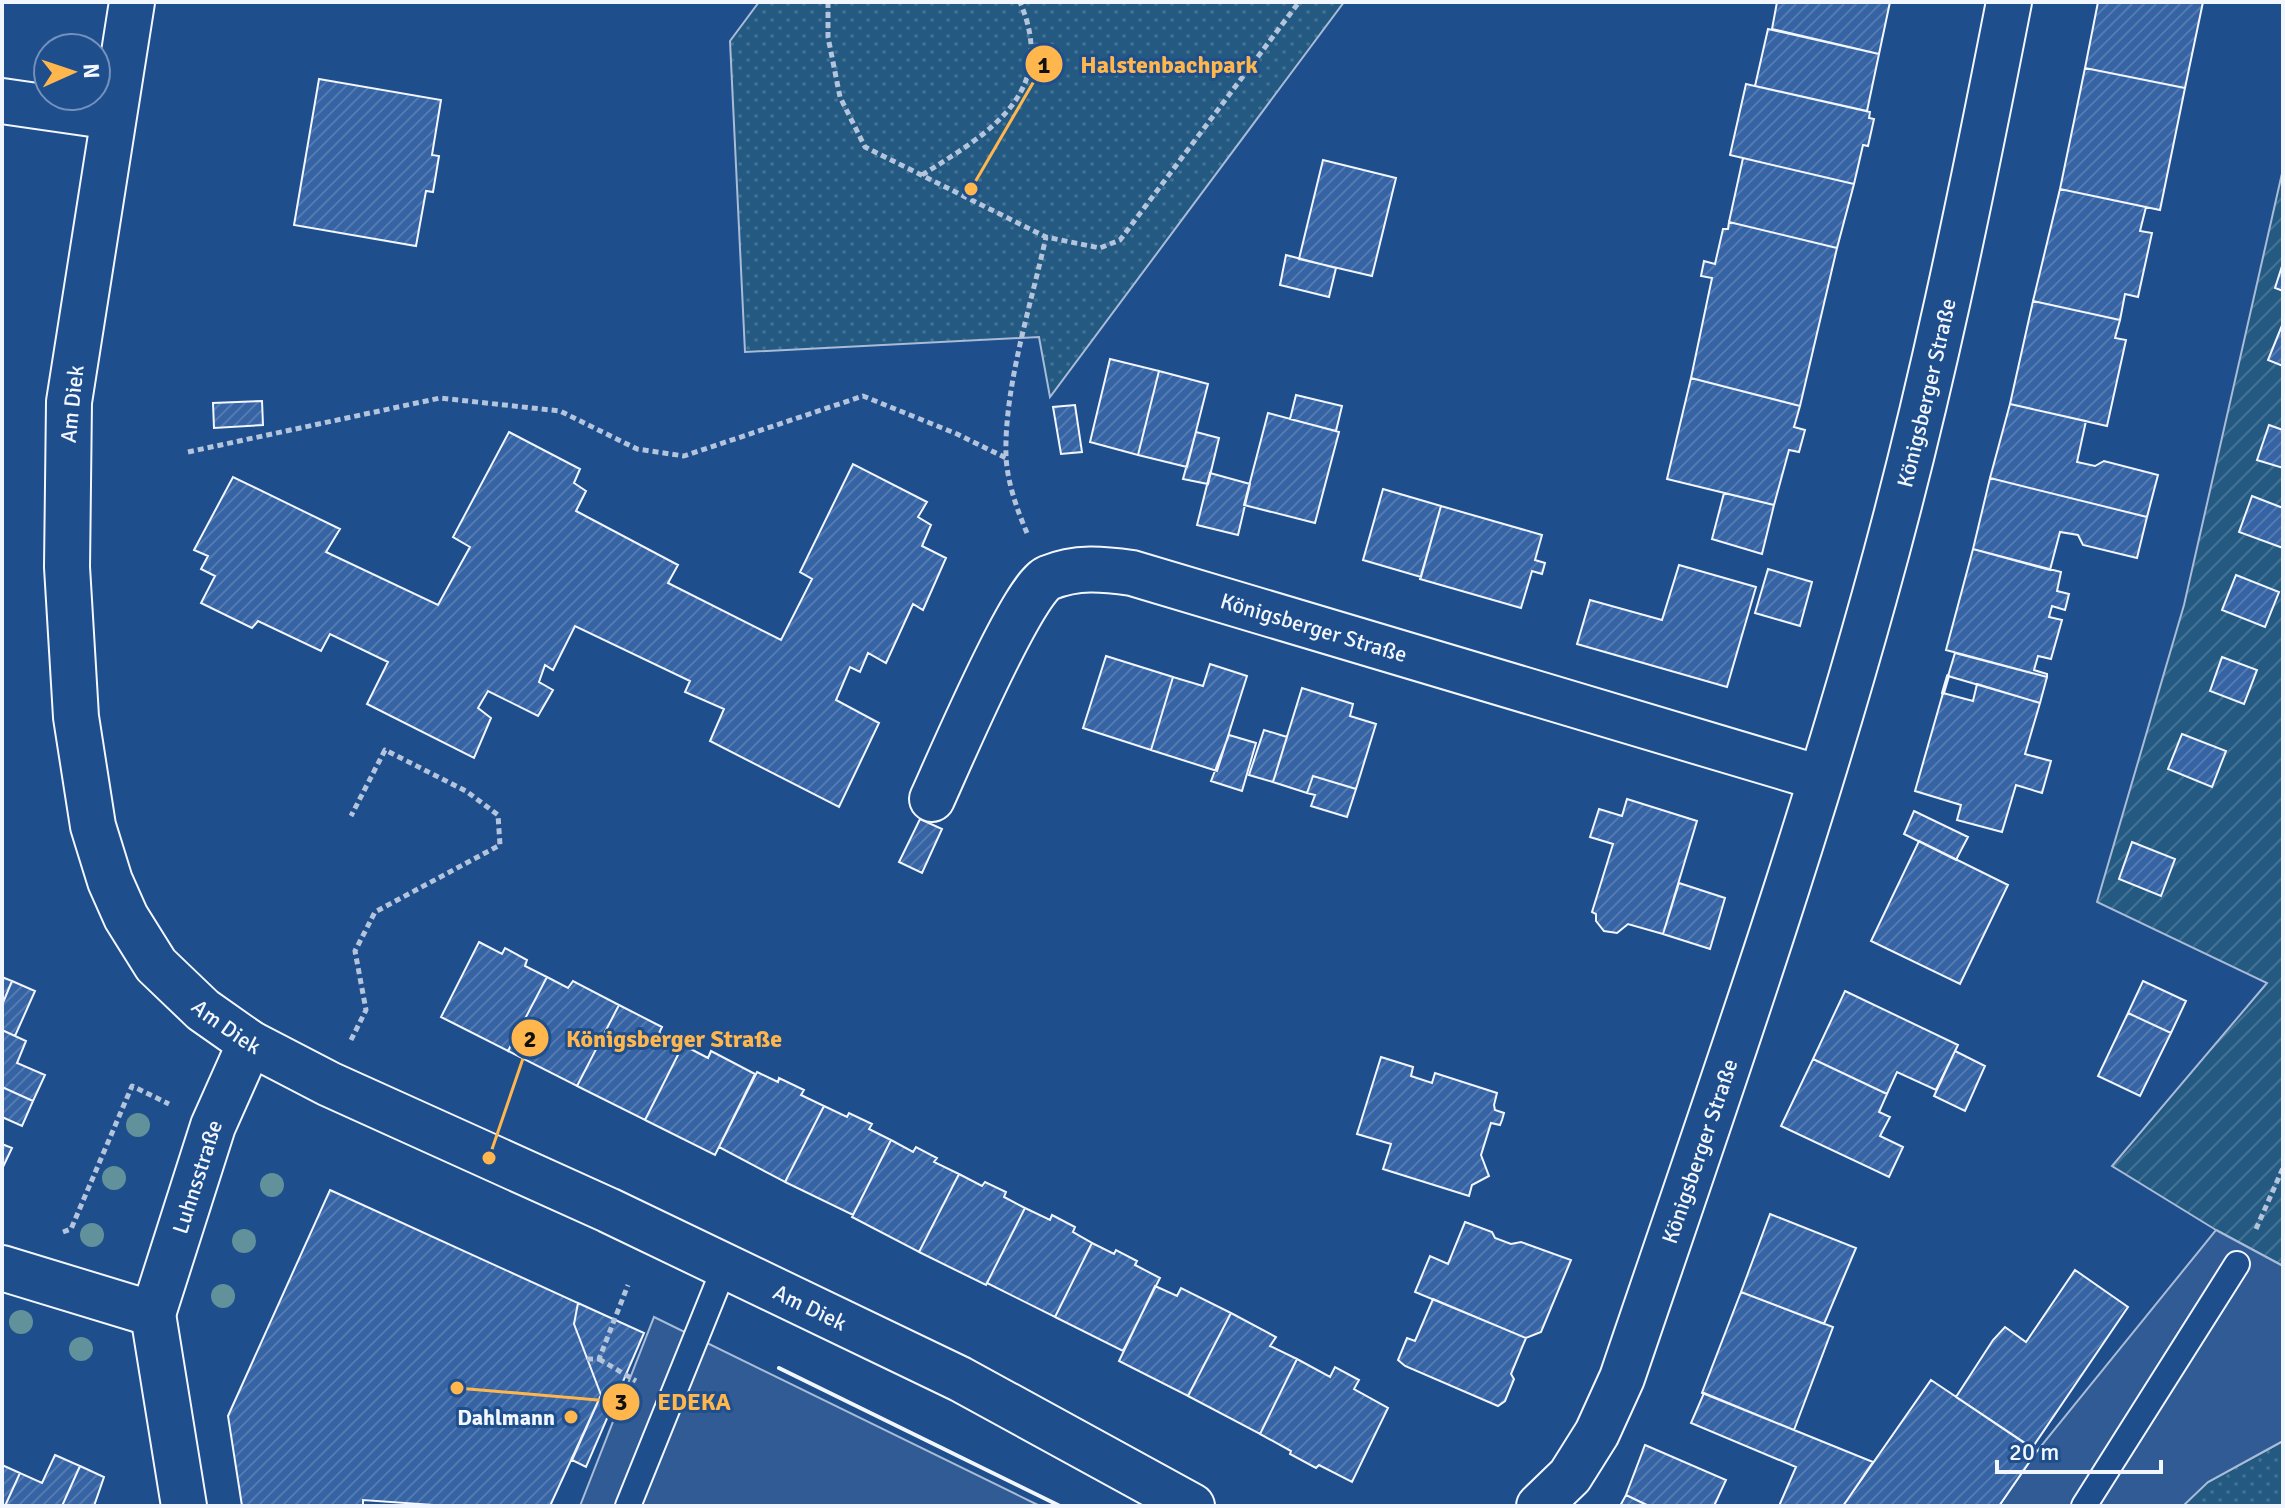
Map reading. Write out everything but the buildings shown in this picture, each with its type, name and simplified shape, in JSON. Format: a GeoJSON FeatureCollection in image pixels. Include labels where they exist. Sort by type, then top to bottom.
{"type":"FeatureCollection","features":[{"type":"Feature","properties":{"kind":"street","name":"Am Diek"},"geometry":{"type":"LineString","coordinates":[[132,2],[69,402],[67,567],[76,717],[93,826],[110,881],[126,917],[156,965],[203,1010],[250,1043],[329,1084],[725,1266],[960,1379],[1192,1506]]}},
{"type":"Feature","properties":{"kind":"street","name":"Königsberger Straße"},"geometry":{"type":"LineString","coordinates":[[1539,1506],[1570,1476],[1597,1433],[1622,1378],[1766,954],[1875,597],[1958,263],[2009,2]]}},
{"type":"Feature","properties":{"kind":"street"},"geometry":{"type":"LineString","coordinates":[[2,101],[113,117]]}},
{"type":"Feature","properties":{"kind":"street","name":"Königsberger Straße"},"geometry":{"type":"LineString","coordinates":[[1045,579],[1087,567],[1132,573],[1820,778]]}},
{"type":"Feature","properties":{"kind":"street"},"geometry":{"type":"LineString","coordinates":[[932,799],[1016,620],[1045,579]]}},
{"type":"Feature","properties":{"kind":"street","name":"Luhnsstraße"},"geometry":{"type":"LineString","coordinates":[[184,1506],[153,1314],[213,1126],[250,1043]]}},
{"type":"Feature","properties":{"kind":"street"},"geometry":{"type":"LineString","coordinates":[[2,1268],[153,1314]]}},
{"type":"Feature","properties":{"kind":"lane"},"geometry":{"type":"LineString","coordinates":[[2084,1506],[2237,1264]]}},
{"type":"Feature","properties":{"kind":"lane"},"geometry":{"type":"LineString","coordinates":[[628,1506],[725,1266]]}},
{"type":"Feature","properties":{"kind":"path"},"geometry":{"type":"LineString","coordinates":[[828,2],[828,37],[840,97],[865,147],[1046,237],[1100,248],[1120,240],[1299,2]]}},
{"type":"Feature","properties":{"kind":"path"},"geometry":{"type":"LineString","coordinates":[[922,175],[976,142],[1005,115],[1024,88],[1033,55],[1028,22],[1020,2]]}},
{"type":"Feature","properties":{"kind":"path"},"geometry":{"type":"LineString","coordinates":[[1045,579],[1017,510],[1006,458],[1010,400],[1046,237]]}},
{"type":"Feature","properties":{"kind":"path"},"geometry":{"type":"LineString","coordinates":[[188,452],[440,398],[560,411],[637,449],[684,456],[863,396],[957,434],[1006,458]]}},
{"type":"Feature","properties":{"kind":"path"},"geometry":{"type":"LineString","coordinates":[[329,1084],[366,1010],[355,951],[375,912],[500,845],[498,815],[466,791],[385,750],[351,816]]}},
{"type":"Feature","properties":{"kind":"path"},"geometry":{"type":"LineString","coordinates":[[60,1233],[71,1229],[132,1086],[213,1126]]}},
{"type":"Feature","properties":{"kind":"path"},"geometry":{"type":"LineString","coordinates":[[2237,1264],[2283,1168]]}},
{"type":"Feature","properties":{"kind":"path"},"geometry":{"type":"LineString","coordinates":[[587,1359],[599,1359],[628,1285]]}},
{"type":"Feature","properties":{"kind":"shaded area"},"geometry":{"type":"Polygon","coordinates":[[[759,2],[1344,2],[1050,397],[1039,337],[745,352],[730,41],[759,2]]]}},
{"type":"Feature","properties":{"kind":"shaded area"},"geometry":{"type":"Polygon","coordinates":[[[2283,169],[2283,1266],[2216,1230],[2112,1166],[2267,983],[2097,902],[2184,605],[2283,169]]]}},
{"type":"Feature","properties":{"kind":"shaded area"},"geometry":{"type":"Polygon","coordinates":[[[2216,1230],[2283,1266],[2283,1441],[2208,1482],[2183,1506],[1999,1506],[2037,1451],[2216,1230]]]}},
{"type":"Feature","properties":{"kind":"shaded area"},"geometry":{"type":"Polygon","coordinates":[[[654,1317],[1040,1506],[580,1506],[654,1317]]]}},
{"type":"Feature","properties":{"kind":"shaded area"},"geometry":{"type":"Polygon","coordinates":[[[2283,1441],[2283,1506],[2101,1506],[2208,1482],[2283,1441]]]}},
{"type":"Feature","properties":{"kind":"wall"},"geometry":{"type":"LineString","coordinates":[[1943,693],[1948,676]]}},
{"type":"Feature","properties":{"kind":"wall"},"geometry":{"type":"LineString","coordinates":[[779,1368],[1060,1506]]}},
{"type":"Feature","properties":{"kind":"place","name":"Halstenbachpark"},"geometry":{"type":"Point","coordinates":[971,189]}},
{"type":"Feature","properties":{"kind":"place","name":"Königsberger Straße"},"geometry":{"type":"Point","coordinates":[489,1158]}},
{"type":"Feature","properties":{"kind":"place","name":"EDEKA"},"geometry":{"type":"Point","coordinates":[457,1388]}},
{"type":"Feature","properties":{"kind":"place","name":"Dahlmann"},"geometry":{"type":"Point","coordinates":[571,1417]}}]}
